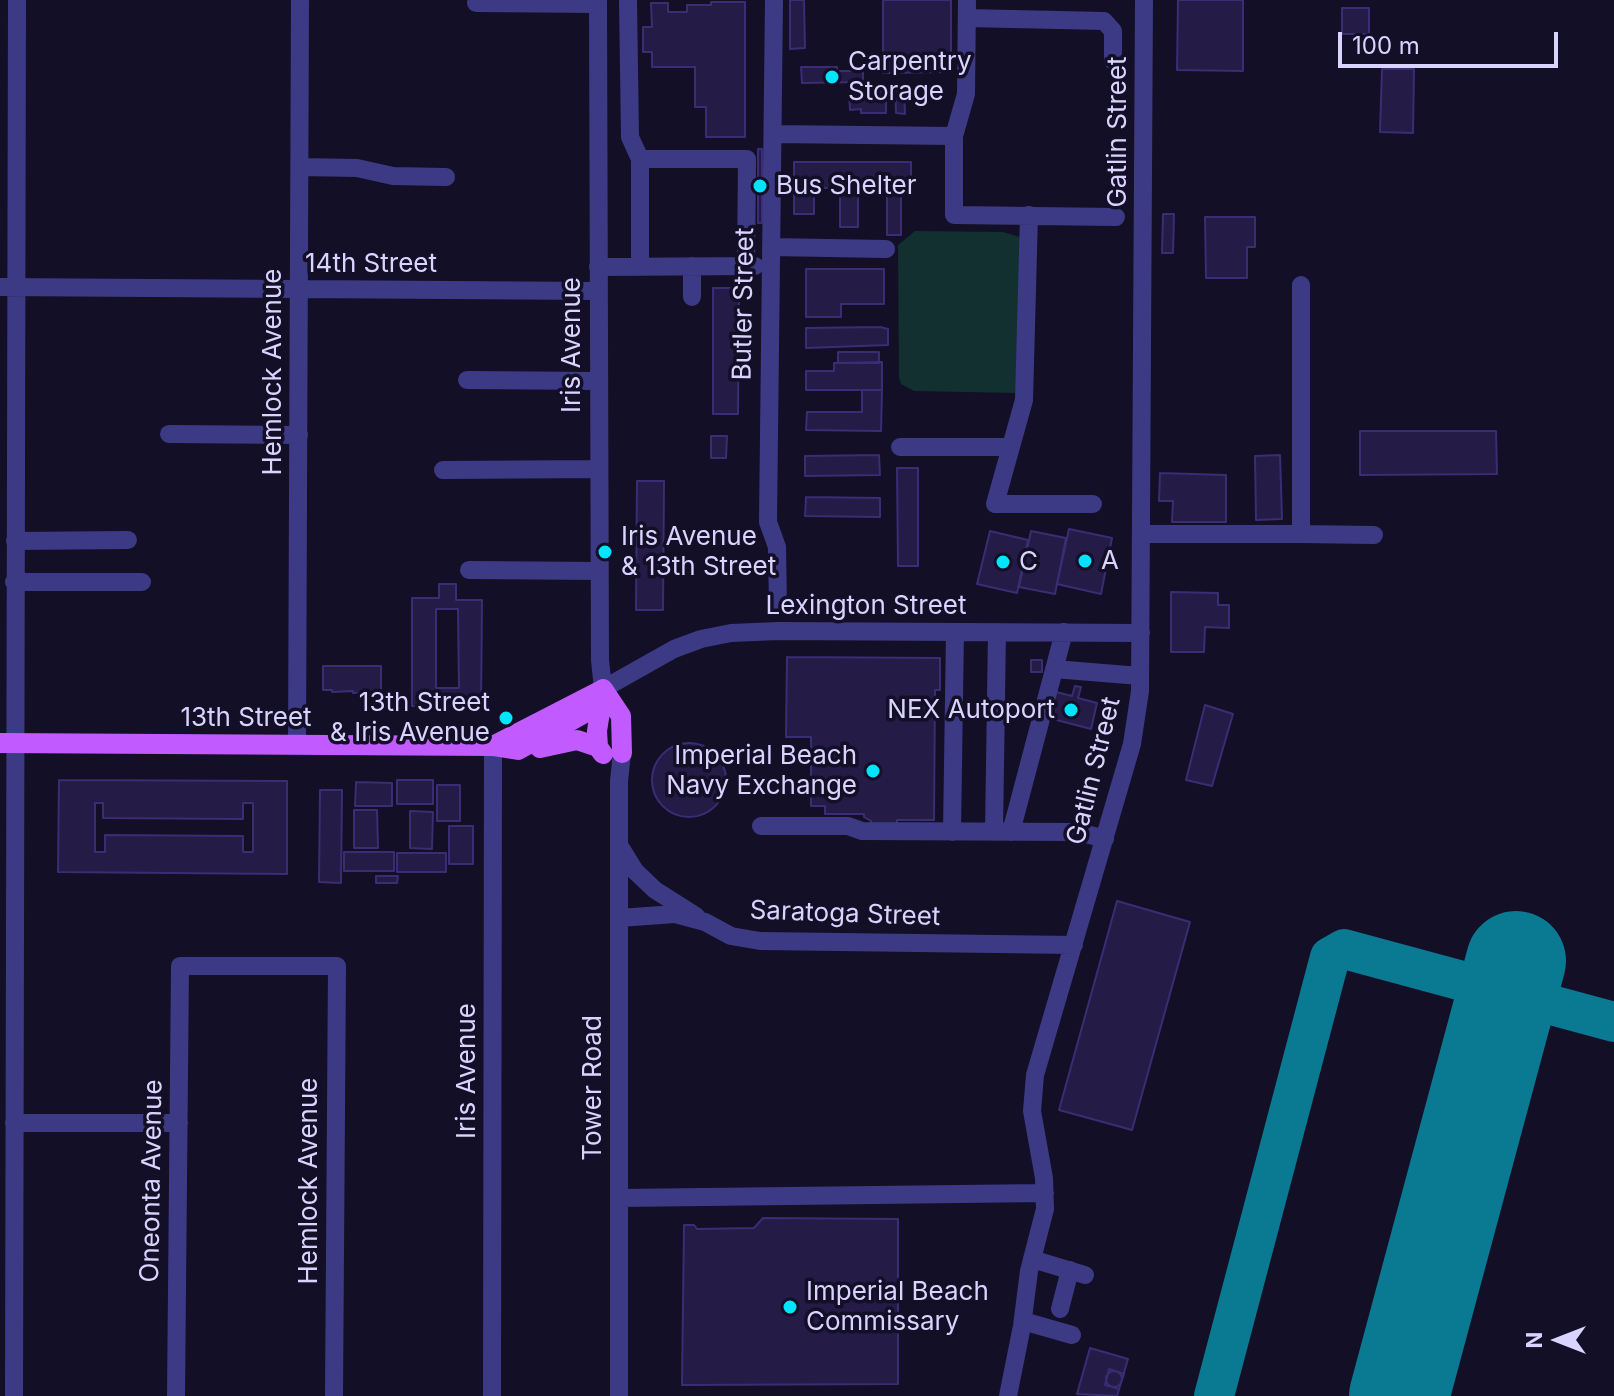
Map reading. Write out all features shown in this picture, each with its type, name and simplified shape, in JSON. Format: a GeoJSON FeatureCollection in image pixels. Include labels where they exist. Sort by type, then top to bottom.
{"type":"FeatureCollection","features":[{"type":"Feature","properties":{"kind":"main road","name":"13th Street"},"geometry":{"type":"LineString","coordinates":[[493,746],[603,689]]}},
{"type":"Feature","properties":{"kind":"main road"},"geometry":{"type":"LineString","coordinates":[[518,750],[583,714],[603,689]]}},
{"type":"Feature","properties":{"kind":"main road","name":"Tower Road"},"geometry":{"type":"LineString","coordinates":[[603,689],[597,731],[608,751]]}},
{"type":"Feature","properties":{"kind":"main road","name":"13th Street"},"geometry":{"type":"LineString","coordinates":[[7,743],[493,746],[518,750],[577,740],[608,751]]}},
{"type":"Feature","properties":{"kind":"street"},"geometry":{"type":"LineString","coordinates":[[14,1396],[7,1362],[7,743],[15,541],[8,287],[8,106],[9,38],[17,0]]}},
{"type":"Feature","properties":{"kind":"street","name":"Hemlock Avenue"},"geometry":{"type":"LineString","coordinates":[[297,745],[300,0]]}},
{"type":"Feature","properties":{"kind":"street"},"geometry":{"type":"LineString","coordinates":[[628,0],[630,137],[640,159],[640,267]]}},
{"type":"Feature","properties":{"kind":"street","name":"Butler Street"},"geometry":{"type":"LineString","coordinates":[[774,0],[768,522],[777,547],[778,608]]}},
{"type":"Feature","properties":{"kind":"street","name":"Gatlin Street"},"geometry":{"type":"LineString","coordinates":[[1009,1396],[1032,1259],[1045,1209],[1032,1092],[1132,744],[1140,676],[1144,0]]}},
{"type":"Feature","properties":{"kind":"street"},"geometry":{"type":"LineString","coordinates":[[476,3],[598,2]]}},
{"type":"Feature","properties":{"kind":"street","name":"Iris Avenue"},"geometry":{"type":"LineString","coordinates":[[598,2],[599,571],[603,689]]}},
{"type":"Feature","properties":{"kind":"street"},"geometry":{"type":"LineString","coordinates":[[1113,61],[1113,31],[1104,21],[967,9],[966,94],[954,136],[954,215],[1116,217]]}},
{"type":"Feature","properties":{"kind":"street"},"geometry":{"type":"LineString","coordinates":[[774,134],[954,136]]}},
{"type":"Feature","properties":{"kind":"street"},"geometry":{"type":"LineString","coordinates":[[640,159],[747,159],[746,266]]}},
{"type":"Feature","properties":{"kind":"street"},"geometry":{"type":"LineString","coordinates":[[300,167],[357,168],[393,176],[446,177]]}},
{"type":"Feature","properties":{"kind":"street"},"geometry":{"type":"LineString","coordinates":[[1029,215],[1024,400],[995,504],[1093,504]]}},
{"type":"Feature","properties":{"kind":"street"},"geometry":{"type":"LineString","coordinates":[[598,267],[746,266],[770,256],[886,249]]}},
{"type":"Feature","properties":{"kind":"street"},"geometry":{"type":"LineString","coordinates":[[692,266],[692,297]]}},
{"type":"Feature","properties":{"kind":"street"},"geometry":{"type":"LineString","coordinates":[[1301,285],[1301,534]]}},
{"type":"Feature","properties":{"kind":"street","name":"14th Street"},"geometry":{"type":"LineString","coordinates":[[8,287],[598,291]]}},
{"type":"Feature","properties":{"kind":"street"},"geometry":{"type":"LineString","coordinates":[[467,380],[598,381]]}},
{"type":"Feature","properties":{"kind":"street"},"geometry":{"type":"LineString","coordinates":[[169,434],[299,435]]}},
{"type":"Feature","properties":{"kind":"street"},"geometry":{"type":"LineString","coordinates":[[900,447],[1011,447]]}},
{"type":"Feature","properties":{"kind":"street"},"geometry":{"type":"LineString","coordinates":[[443,470],[599,469]]}},
{"type":"Feature","properties":{"kind":"street"},"geometry":{"type":"LineString","coordinates":[[1142,534],[1374,535]]}},
{"type":"Feature","properties":{"kind":"street"},"geometry":{"type":"LineString","coordinates":[[15,541],[128,540]]}},
{"type":"Feature","properties":{"kind":"street"},"geometry":{"type":"LineString","coordinates":[[469,570],[599,571]]}},
{"type":"Feature","properties":{"kind":"street"},"geometry":{"type":"LineString","coordinates":[[14,582],[142,582]]}},
{"type":"Feature","properties":{"kind":"street"},"geometry":{"type":"LineString","coordinates":[[952,832],[955,632]]}},
{"type":"Feature","properties":{"kind":"street"},"geometry":{"type":"LineString","coordinates":[[997,632],[1003,832]]}},
{"type":"Feature","properties":{"kind":"street"},"geometry":{"type":"LineString","coordinates":[[1003,832],[1064,632]]}},
{"type":"Feature","properties":{"kind":"street","name":"Lexington Street"},"geometry":{"type":"LineString","coordinates":[[603,689],[674,649],[731,633],[1141,633]]}},
{"type":"Feature","properties":{"kind":"street"},"geometry":{"type":"LineString","coordinates":[[1054,669],[1140,676]]}},
{"type":"Feature","properties":{"kind":"street","name":"Iris Avenue"},"geometry":{"type":"LineString","coordinates":[[492,1396],[493,746]]}},
{"type":"Feature","properties":{"kind":"street","name":"Tower Road"},"geometry":{"type":"LineString","coordinates":[[608,751],[619,781],[619,1396]]}},
{"type":"Feature","properties":{"kind":"street"},"geometry":{"type":"LineString","coordinates":[[761,826],[848,826],[862,831],[1079,832],[1105,839]]}},
{"type":"Feature","properties":{"kind":"street"},"geometry":{"type":"LineString","coordinates":[[619,845],[635,871],[655,890],[705,922]]}},
{"type":"Feature","properties":{"kind":"street","name":"Saratoga Street"},"geometry":{"type":"LineString","coordinates":[[619,918],[675,914],[705,922],[731,936],[760,941],[1074,945]]}},
{"type":"Feature","properties":{"kind":"street","name":"Oneonta Avenue"},"geometry":{"type":"LineString","coordinates":[[176,1396],[180,966],[337,966]]}},
{"type":"Feature","properties":{"kind":"street","name":"Hemlock Avenue"},"geometry":{"type":"LineString","coordinates":[[334,1396],[337,966]]}},
{"type":"Feature","properties":{"kind":"street"},"geometry":{"type":"LineString","coordinates":[[9,1132],[179,1123]]}},
{"type":"Feature","properties":{"kind":"street"},"geometry":{"type":"LineString","coordinates":[[619,1198],[1045,1193]]}},
{"type":"Feature","properties":{"kind":"street"},"geometry":{"type":"LineString","coordinates":[[1032,1259],[1078,1272],[1060,1309]]}},
{"type":"Feature","properties":{"kind":"street"},"geometry":{"type":"LineString","coordinates":[[1023,1321],[1072,1335]]}},
{"type":"Feature","properties":{"kind":"green space"},"geometry":{"type":"Polygon","coordinates":[[[915,231],[1003,232],[1020,237],[1019,391],[914,391],[901,384],[898,245],[915,231]]]}},
{"type":"Feature","properties":{"kind":"building","name":"Carpentry Storage"},"geometry":{"type":"Polygon","coordinates":[[[790,0],[804,0],[805,48],[790,49],[790,0]]]}},
{"type":"Feature","properties":{"kind":"building"},"geometry":{"type":"Polygon","coordinates":[[[883,0],[951,0],[951,72],[883,73],[883,0]]]}},
{"type":"Feature","properties":{"kind":"building"},"geometry":{"type":"Polygon","coordinates":[[[1178,0],[1243,0],[1243,71],[1177,70],[1178,0]]]}},
{"type":"Feature","properties":{"kind":"building"},"geometry":{"type":"Polygon","coordinates":[[[711,2],[745,2],[745,137],[706,137],[706,107],[695,107],[695,67],[652,67],[652,52],[643,52],[643,27],[652,27],[651,3],[668,3],[668,12],[687,12],[687,5],[711,5],[711,2]]]}},
{"type":"Feature","properties":{"kind":"building"},"geometry":{"type":"Polygon","coordinates":[[[1342,8],[1369,8],[1369,34],[1342,34],[1342,8]]]}},
{"type":"Feature","properties":{"kind":"building","name":"Carpentry Storage"},"geometry":{"type":"Polygon","coordinates":[[[801,67],[863,71],[863,82],[802,83],[801,67]]]}},
{"type":"Feature","properties":{"kind":"building"},"geometry":{"type":"Polygon","coordinates":[[[1382,69],[1414,69],[1413,133],[1380,132],[1382,69]]]}},
{"type":"Feature","properties":{"kind":"building"},"geometry":{"type":"Polygon","coordinates":[[[895,86],[904,86],[905,114],[896,113],[895,86]]]}},
{"type":"Feature","properties":{"kind":"building"},"geometry":{"type":"Polygon","coordinates":[[[886,91],[886,113],[850,110],[849,92],[886,91]]]}},
{"type":"Feature","properties":{"kind":"building","name":"Bus Shelter"},"geometry":{"type":"Polygon","coordinates":[[[758,149],[762,149],[762,223],[758,223],[758,149]]]}},
{"type":"Feature","properties":{"kind":"building"},"geometry":{"type":"Polygon","coordinates":[[[794,162],[911,162],[911,189],[901,189],[901,235],[887,235],[887,189],[858,189],[858,227],[840,227],[840,188],[814,188],[814,214],[794,214],[794,162]]]}},
{"type":"Feature","properties":{"kind":"building"},"geometry":{"type":"Polygon","coordinates":[[[1163,214],[1174,214],[1173,253],[1162,253],[1163,214]]]}},
{"type":"Feature","properties":{"kind":"building"},"geometry":{"type":"Polygon","coordinates":[[[1205,217],[1255,217],[1255,247],[1247,247],[1247,278],[1206,278],[1205,217]]]}},
{"type":"Feature","properties":{"kind":"building"},"geometry":{"type":"Polygon","coordinates":[[[806,269],[884,269],[884,304],[841,304],[841,317],[806,317],[806,269]]]}},
{"type":"Feature","properties":{"kind":"building"},"geometry":{"type":"Polygon","coordinates":[[[713,288],[739,288],[738,414],[713,414],[713,288]]]}},
{"type":"Feature","properties":{"kind":"building"},"geometry":{"type":"Polygon","coordinates":[[[806,328],[888,329],[888,345],[806,348],[806,328]]]}},
{"type":"Feature","properties":{"kind":"building"},"geometry":{"type":"Polygon","coordinates":[[[838,352],[879,352],[879,363],[838,363],[838,352]]]}},
{"type":"Feature","properties":{"kind":"building"},"geometry":{"type":"Polygon","coordinates":[[[882,362],[882,390],[806,390],[806,371],[834,371],[834,363],[882,362]]]}},
{"type":"Feature","properties":{"kind":"building"},"geometry":{"type":"Polygon","coordinates":[[[862,390],[882,390],[881,431],[806,430],[807,412],[862,412],[862,390]]]}},
{"type":"Feature","properties":{"kind":"building"},"geometry":{"type":"Polygon","coordinates":[[[1360,431],[1496,431],[1497,474],[1360,475],[1360,431]]]}},
{"type":"Feature","properties":{"kind":"building"},"geometry":{"type":"Polygon","coordinates":[[[711,436],[727,436],[726,458],[711,458],[711,436]]]}},
{"type":"Feature","properties":{"kind":"building"},"geometry":{"type":"Polygon","coordinates":[[[879,455],[880,475],[805,476],[805,456],[879,455]]]}},
{"type":"Feature","properties":{"kind":"building"},"geometry":{"type":"Polygon","coordinates":[[[1280,455],[1282,519],[1256,520],[1255,456],[1280,455]]]}},
{"type":"Feature","properties":{"kind":"building"},"geometry":{"type":"Polygon","coordinates":[[[897,468],[918,468],[918,566],[898,566],[897,468]]]}},
{"type":"Feature","properties":{"kind":"building"},"geometry":{"type":"Polygon","coordinates":[[[1160,473],[1226,475],[1226,522],[1172,522],[1173,501],[1159,501],[1160,473]]]}},
{"type":"Feature","properties":{"kind":"building"},"geometry":{"type":"Polygon","coordinates":[[[637,481],[664,481],[663,610],[636,610],[637,481]]]}},
{"type":"Feature","properties":{"kind":"building"},"geometry":{"type":"Polygon","coordinates":[[[806,497],[880,498],[880,517],[805,516],[806,497]]]}},
{"type":"Feature","properties":{"kind":"building","name":"A"},"geometry":{"type":"Polygon","coordinates":[[[1069,529],[1112,538],[1101,594],[1057,584],[1069,529]]]}},
{"type":"Feature","properties":{"kind":"building","name":"C"},"geometry":{"type":"Polygon","coordinates":[[[990,531],[1028,540],[1017,593],[977,584],[990,531]]]}},
{"type":"Feature","properties":{"kind":"building"},"geometry":{"type":"Polygon","coordinates":[[[1031,531],[1066,538],[1055,594],[1019,587],[1031,531]]]}},
{"type":"Feature","properties":{"kind":"building"},"geometry":{"type":"Polygon","coordinates":[[[439,584],[456,584],[456,600],[482,600],[481,707],[412,706],[412,598],[439,598],[439,584]],[[436,609],[436,688],[459,688],[458,609],[436,609]]]}},
{"type":"Feature","properties":{"kind":"building"},"geometry":{"type":"Polygon","coordinates":[[[1171,592],[1218,593],[1218,605],[1229,605],[1229,628],[1205,627],[1204,652],[1171,652],[1171,592]]]}},
{"type":"Feature","properties":{"kind":"building","name":"Imperial Beach Navy Exchange"},"geometry":{"type":"Polygon","coordinates":[[[787,657],[940,658],[940,690],[935,690],[934,820],[897,820],[897,825],[871,824],[864,814],[825,814],[825,806],[811,806],[811,737],[786,737],[787,657]]]}},
{"type":"Feature","properties":{"kind":"building"},"geometry":{"type":"Polygon","coordinates":[[[1031,660],[1042,660],[1042,672],[1031,672],[1031,660]]]}},
{"type":"Feature","properties":{"kind":"building"},"geometry":{"type":"Polygon","coordinates":[[[323,666],[381,666],[381,691],[353,693],[323,690],[323,666]]]}},
{"type":"Feature","properties":{"kind":"building","name":"NEX Autoport"},"geometry":{"type":"Polygon","coordinates":[[[1075,686],[1081,687],[1078,698],[1097,703],[1091,729],[1045,717],[1052,691],[1072,696],[1075,686]]]}},
{"type":"Feature","properties":{"kind":"building"},"geometry":{"type":"Polygon","coordinates":[[[1205,705],[1233,714],[1212,786],[1186,780],[1205,705]]]}},
{"type":"Feature","properties":{"kind":"building"},"geometry":{"type":"Polygon","coordinates":[[[689,743],[710,749],[720,759],[726,780],[720,801],[710,811],[689,817],[668,811],[658,801],[652,780],[658,759],[668,749],[689,743]]]}},
{"type":"Feature","properties":{"kind":"building"},"geometry":{"type":"Polygon","coordinates":[[[59,780],[287,781],[287,874],[58,872],[59,780]],[[95,803],[95,852],[105,852],[105,835],[243,836],[243,852],[253,852],[253,803],[243,803],[243,819],[103,818],[103,803],[95,803]]]}},
{"type":"Feature","properties":{"kind":"building"},"geometry":{"type":"Polygon","coordinates":[[[397,780],[433,780],[433,804],[397,804],[397,780]]]}},
{"type":"Feature","properties":{"kind":"building"},"geometry":{"type":"Polygon","coordinates":[[[356,782],[392,783],[392,806],[355,806],[356,782]]]}},
{"type":"Feature","properties":{"kind":"building"},"geometry":{"type":"Polygon","coordinates":[[[437,785],[460,785],[460,821],[437,821],[437,785]]]}},
{"type":"Feature","properties":{"kind":"building"},"geometry":{"type":"Polygon","coordinates":[[[320,790],[342,790],[341,883],[319,882],[320,790]]]}},
{"type":"Feature","properties":{"kind":"building"},"geometry":{"type":"Polygon","coordinates":[[[354,810],[377,810],[378,848],[354,848],[354,810]]]}},
{"type":"Feature","properties":{"kind":"building"},"geometry":{"type":"Polygon","coordinates":[[[410,811],[433,812],[432,849],[410,848],[410,811]]]}},
{"type":"Feature","properties":{"kind":"building"},"geometry":{"type":"Polygon","coordinates":[[[449,826],[473,826],[473,864],[449,864],[449,826]]]}},
{"type":"Feature","properties":{"kind":"building"},"geometry":{"type":"Polygon","coordinates":[[[344,852],[394,852],[394,871],[344,871],[344,852]]]}},
{"type":"Feature","properties":{"kind":"building"},"geometry":{"type":"Polygon","coordinates":[[[397,853],[446,853],[446,872],[397,872],[397,853]]]}},
{"type":"Feature","properties":{"kind":"building"},"geometry":{"type":"Polygon","coordinates":[[[376,876],[398,876],[397,883],[376,883],[376,876]]]}},
{"type":"Feature","properties":{"kind":"building"},"geometry":{"type":"Polygon","coordinates":[[[1117,901],[1190,922],[1132,1130],[1059,1110],[1117,901]]]}},
{"type":"Feature","properties":{"kind":"building","name":"Imperial Beach Commissary"},"geometry":{"type":"Polygon","coordinates":[[[763,1218],[898,1219],[898,1384],[682,1385],[684,1225],[694,1225],[697,1229],[754,1228],[763,1218]]]}},
{"type":"Feature","properties":{"kind":"building"},"geometry":{"type":"Polygon","coordinates":[[[1090,1348],[1128,1359],[1117,1396],[1077,1394],[1090,1348]]]}},
{"type":"Feature","properties":{"kind":"building"},"geometry":{"type":"Polygon","coordinates":[[[1109,1369],[1124,1374],[1119,1389],[1105,1385],[1109,1369]]]}},
{"type":"Feature","properties":{"kind":"building"},"geometry":{"type":"Polygon","coordinates":[[[1114,1371],[1120,1373],[1120,1385],[1114,1387],[1108,1385],[1106,1379],[1108,1373],[1114,1371]]]}},
{"type":"Feature","properties":{"kind":"taxiway"},"geometry":{"type":"LineString","coordinates":[[1214,1396],[1330,957],[1344,949],[1614,1022]]}},
{"type":"Feature","properties":{"kind":"runway"},"geometry":{"type":"LineString","coordinates":[[1399,1396],[1516,961]]}},
{"type":"Feature","properties":{"kind":"place","name":"Carpentry Storage"},"geometry":{"type":"Point","coordinates":[832,77]}},
{"type":"Feature","properties":{"kind":"place","name":"Bus Shelter"},"geometry":{"type":"Point","coordinates":[760,186]}},
{"type":"Feature","properties":{"kind":"place","name":"Iris Avenue & 13th Street"},"geometry":{"type":"Point","coordinates":[605,552]}},
{"type":"Feature","properties":{"kind":"place","name":"A"},"geometry":{"type":"Point","coordinates":[1085,561]}},
{"type":"Feature","properties":{"kind":"place","name":"C"},"geometry":{"type":"Point","coordinates":[1003,562]}},
{"type":"Feature","properties":{"kind":"place","name":"NEX Autoport"},"geometry":{"type":"Point","coordinates":[1071,710]}},
{"type":"Feature","properties":{"kind":"place","name":"13th Street & Iris Avenue"},"geometry":{"type":"Point","coordinates":[506,718]}},
{"type":"Feature","properties":{"kind":"place","name":"Imperial Beach Navy Exchange"},"geometry":{"type":"Point","coordinates":[873,771]}},
{"type":"Feature","properties":{"kind":"place","name":"Imperial Beach Commissary"},"geometry":{"type":"Point","coordinates":[790,1307]}}]}
